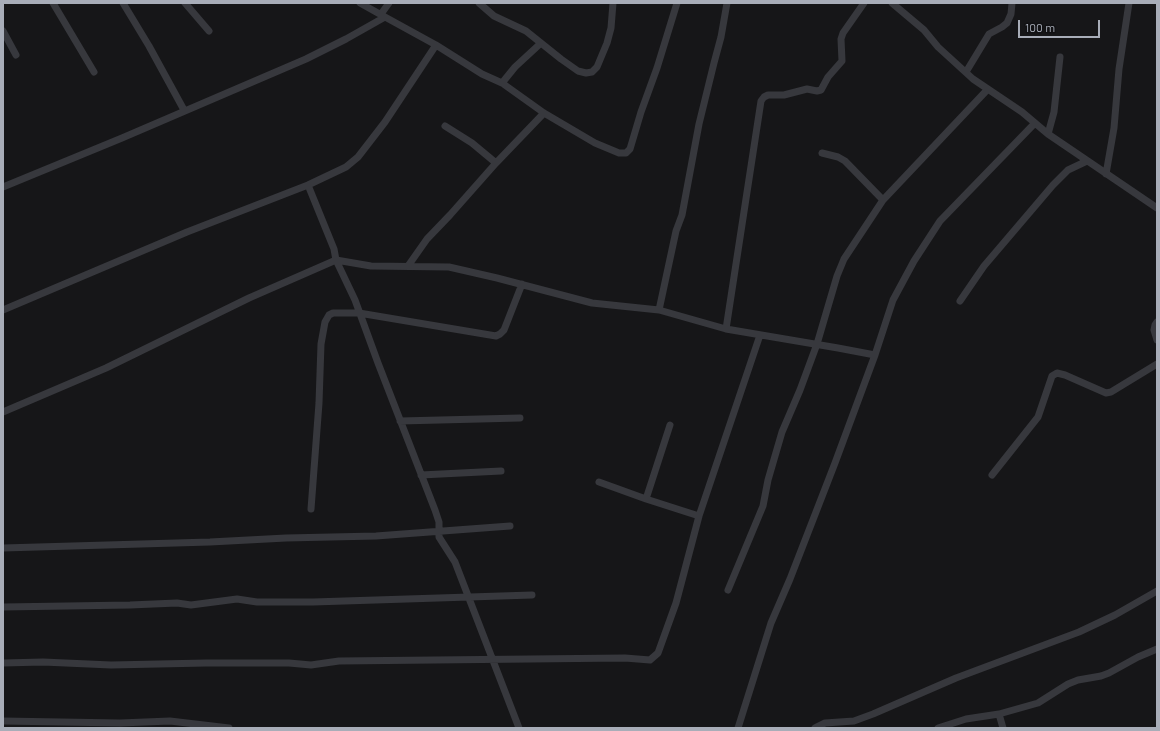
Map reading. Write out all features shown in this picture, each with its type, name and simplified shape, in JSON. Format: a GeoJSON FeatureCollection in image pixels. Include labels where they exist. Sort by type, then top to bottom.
{"type":"FeatureCollection","features":[{"type":"Feature","properties":{"kind":"street"},"geometry":{"type":"LineString","coordinates":[[53,3],[94,72]]}},
{"type":"Feature","properties":{"kind":"street"},"geometry":{"type":"LineString","coordinates":[[123,3],[149,46],[184,110]]}},
{"type":"Feature","properties":{"kind":"street"},"geometry":{"type":"LineString","coordinates":[[185,3],[209,30]]}},
{"type":"Feature","properties":{"kind":"street"},"geometry":{"type":"LineString","coordinates":[[360,3],[436,45],[482,74],[502,83],[544,113],[595,143],[619,153],[626,153],[630,149],[641,112],[657,68],[676,3]]}},
{"type":"Feature","properties":{"kind":"street"},"geometry":{"type":"LineString","coordinates":[[3,188],[306,59],[346,39],[383,16],[389,3]]}},
{"type":"Feature","properties":{"kind":"street"},"geometry":{"type":"LineString","coordinates":[[479,3],[494,16],[526,31],[578,71],[586,73],[592,72],[597,67],[609,36],[613,3]]}},
{"type":"Feature","properties":{"kind":"street"},"geometry":{"type":"LineString","coordinates":[[659,310],[676,231],[682,215],[699,124],[721,37],[727,3]]}},
{"type":"Feature","properties":{"kind":"street"},"geometry":{"type":"LineString","coordinates":[[726,329],[761,102],[764,97],[768,96],[784,95],[807,89],[817,91],[821,90],[828,77],[842,61],[841,39],[843,33],[864,3]]}},
{"type":"Feature","properties":{"kind":"street"},"geometry":{"type":"LineString","coordinates":[[892,3],[924,30],[943,52],[973,79],[1022,112],[1048,134],[1087,161],[1157,206]]}},
{"type":"Feature","properties":{"kind":"street"},"geometry":{"type":"LineString","coordinates":[[966,72],[989,34],[1002,27],[1007,22],[1011,14],[1012,3]]}},
{"type":"Feature","properties":{"kind":"street"},"geometry":{"type":"LineString","coordinates":[[1106,174],[1114,128],[1119,69],[1129,3]]}},
{"type":"Feature","properties":{"kind":"street"},"geometry":{"type":"LineString","coordinates":[[3,31],[16,55]]}},
{"type":"Feature","properties":{"kind":"street"},"geometry":{"type":"LineString","coordinates":[[502,83],[514,67],[541,43]]}},
{"type":"Feature","properties":{"kind":"street"},"geometry":{"type":"LineString","coordinates":[[3,310],[188,232],[308,185],[346,167],[358,157],[385,122],[436,45]]}},
{"type":"Feature","properties":{"kind":"street"},"geometry":{"type":"LineString","coordinates":[[1048,134],[1054,112],[1060,56]]}},
{"type":"Feature","properties":{"kind":"street"},"geometry":{"type":"LineString","coordinates":[[728,590],[763,506],[768,480],[782,432],[800,390],[817,344],[837,276],[844,259],[883,200],[988,88]]}},
{"type":"Feature","properties":{"kind":"street"},"geometry":{"type":"LineString","coordinates":[[408,266],[427,239],[544,113]]}},
{"type":"Feature","properties":{"kind":"street"},"geometry":{"type":"LineString","coordinates":[[738,728],[772,623],[875,355],[893,300],[914,261],[940,221],[1035,123]]}},
{"type":"Feature","properties":{"kind":"street"},"geometry":{"type":"LineString","coordinates":[[445,126],[472,143],[496,163]]}},
{"type":"Feature","properties":{"kind":"street"},"geometry":{"type":"LineString","coordinates":[[822,153],[838,157],[845,161],[883,200]]}},
{"type":"Feature","properties":{"kind":"street"},"geometry":{"type":"LineString","coordinates":[[960,301],[984,266],[1054,185],[1068,170],[1087,161]]}},
{"type":"Feature","properties":{"kind":"street"},"geometry":{"type":"LineString","coordinates":[[308,185],[334,249],[336,260],[360,313],[400,421],[422,475],[439,522],[439,537],[455,562],[519,728]]}},
{"type":"Feature","properties":{"kind":"street"},"geometry":{"type":"LineString","coordinates":[[3,412],[106,368],[249,298],[336,260],[371,266],[449,267],[522,284],[592,303],[659,310],[726,329],[875,355]]}},
{"type":"Feature","properties":{"kind":"street"},"geometry":{"type":"LineString","coordinates":[[311,509],[319,403],[321,344],[325,322],[329,315],[333,313],[360,313],[496,336],[504,330],[522,284]]}},
{"type":"Feature","properties":{"kind":"street"},"geometry":{"type":"LineString","coordinates":[[1157,322],[1154,330],[1157,340]]}},
{"type":"Feature","properties":{"kind":"street"},"geometry":{"type":"LineString","coordinates":[[3,663],[43,662],[111,665],[289,663],[311,665],[339,661],[625,658],[650,660],[658,653],[676,602],[700,516],[760,335]]}},
{"type":"Feature","properties":{"kind":"street"},"geometry":{"type":"LineString","coordinates":[[992,475],[1038,417],[1052,376],[1057,373],[1064,375],[1106,393],[1111,392],[1157,364]]}},
{"type":"Feature","properties":{"kind":"street"},"geometry":{"type":"LineString","coordinates":[[400,421],[520,418]]}},
{"type":"Feature","properties":{"kind":"street"},"geometry":{"type":"LineString","coordinates":[[646,499],[670,425]]}},
{"type":"Feature","properties":{"kind":"street"},"geometry":{"type":"LineString","coordinates":[[422,475],[501,471]]}},
{"type":"Feature","properties":{"kind":"street"},"geometry":{"type":"LineString","coordinates":[[599,482],[700,516]]}},
{"type":"Feature","properties":{"kind":"street"},"geometry":{"type":"LineString","coordinates":[[3,548],[403,535],[438,530],[510,526]]}},
{"type":"Feature","properties":{"kind":"street"},"geometry":{"type":"LineString","coordinates":[[815,728],[825,723],[854,721],[956,678],[1079,632],[1115,616],[1157,591]]}},
{"type":"Feature","properties":{"kind":"street"},"geometry":{"type":"LineString","coordinates":[[3,607],[177,604],[191,606],[237,599],[257,602],[313,602],[428,599],[532,594]]}},
{"type":"Feature","properties":{"kind":"street"},"geometry":{"type":"LineString","coordinates":[[938,728],[966,719],[999,714],[1038,703],[1068,684],[1078,680],[1109,674],[1157,649]]}},
{"type":"Feature","properties":{"kind":"street"},"geometry":{"type":"LineString","coordinates":[[999,714],[1004,728]]}},
{"type":"Feature","properties":{"kind":"street"},"geometry":{"type":"LineString","coordinates":[[3,721],[120,723],[170,721],[229,728]]}}]}
